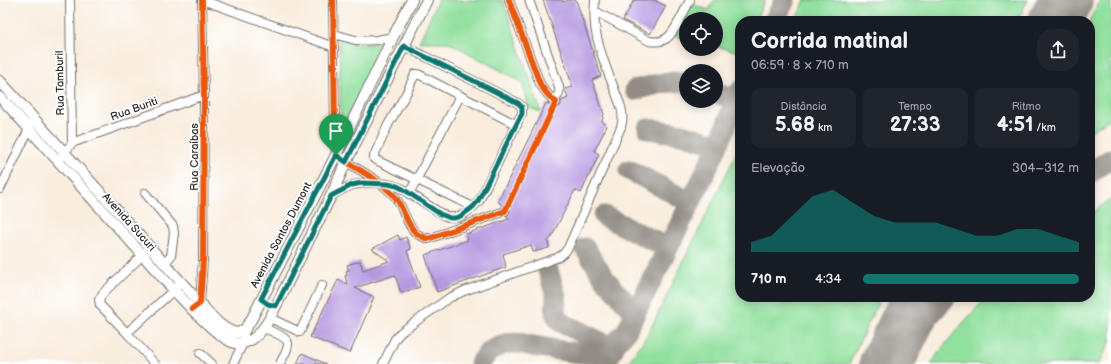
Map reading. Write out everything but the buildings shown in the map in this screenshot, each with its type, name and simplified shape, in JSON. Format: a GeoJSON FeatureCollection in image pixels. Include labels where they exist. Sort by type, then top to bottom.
{"type":"FeatureCollection","features":[{"type":"Feature","properties":{"kind":"main road","name":"Avenida Santos Dumont"},"geometry":{"type":"LineString","coordinates":[[245,329],[336,155],[412,0]]}},
{"type":"Feature","properties":{"kind":"main road"},"geometry":{"type":"LineString","coordinates":[[248,341],[262,331],[270,318],[427,0]]}},
{"type":"Feature","properties":{"kind":"main road","name":"Avenida Sucuri"},"geometry":{"type":"LineString","coordinates":[[0,81],[32,123],[57,160],[147,251],[164,264],[178,286]]}},
{"type":"Feature","properties":{"kind":"main road","name":"Avenida Sucuri"},"geometry":{"type":"LineString","coordinates":[[0,97],[65,153],[147,251],[225,339],[235,343],[248,341]]}},
{"type":"Feature","properties":{"kind":"main road"},"geometry":{"type":"LineString","coordinates":[[303,219],[316,226]]}},
{"type":"Feature","properties":{"kind":"main road"},"geometry":{"type":"LineString","coordinates":[[261,299],[268,304],[276,306]]}},
{"type":"Feature","properties":{"kind":"main road","name":"Avenida Sucuri"},"geometry":{"type":"LineString","coordinates":[[196,306],[228,330],[238,333],[245,329]]}},
{"type":"Feature","properties":{"kind":"street","name":"Rua Tamburil"},"geometry":{"type":"LineString","coordinates":[[70,0],[72,143]]}},
{"type":"Feature","properties":{"kind":"street"},"geometry":{"type":"LineString","coordinates":[[202,0],[334,47]]}},
{"type":"Feature","properties":{"kind":"street","name":"Rua Caraíbas"},"geometry":{"type":"LineString","coordinates":[[196,306],[203,260],[204,96],[202,0]]}},
{"type":"Feature","properties":{"kind":"street"},"geometry":{"type":"LineString","coordinates":[[333,0],[336,155],[379,183],[392,194],[398,201],[413,230],[418,235],[428,239],[505,211]]}},
{"type":"Feature","properties":{"kind":"street"},"geometry":{"type":"LineString","coordinates":[[509,0],[540,84],[554,101],[560,92],[559,87],[529,0]]}},
{"type":"Feature","properties":{"kind":"street"},"geometry":{"type":"LineString","coordinates":[[383,364],[395,339],[401,332],[449,298],[464,291],[559,257],[568,248],[623,120],[623,113],[597,37],[595,0]]}},
{"type":"Feature","properties":{"kind":"street"},"geometry":{"type":"LineString","coordinates":[[595,11],[649,41],[655,42],[669,38],[690,0]]}},
{"type":"Feature","properties":{"kind":"street"},"geometry":{"type":"LineString","coordinates":[[334,34],[359,41],[393,37]]}},
{"type":"Feature","properties":{"kind":"street"},"geometry":{"type":"LineString","coordinates":[[331,196],[352,185],[362,183],[379,183],[397,186],[440,214],[450,218],[461,216],[478,201],[517,125],[522,114],[522,107],[518,103],[404,46]]}},
{"type":"Feature","properties":{"kind":"street"},"geometry":{"type":"LineString","coordinates":[[473,207],[374,159],[388,125],[416,74],[517,125]]}},
{"type":"Feature","properties":{"kind":"street","name":"Rua Buriti"},"geometry":{"type":"LineString","coordinates":[[72,143],[204,96]]}},
{"type":"Feature","properties":{"kind":"street"},"geometry":{"type":"LineString","coordinates":[[409,194],[460,96]]}},
{"type":"Feature","properties":{"kind":"street"},"geometry":{"type":"LineString","coordinates":[[0,189],[32,123]]}},
{"type":"Feature","properties":{"kind":"street"},"geometry":{"type":"LineString","coordinates":[[57,160],[65,153],[72,143]]}},
{"type":"Feature","properties":{"kind":"street"},"geometry":{"type":"LineString","coordinates":[[145,193],[173,226],[174,232],[171,256],[164,264]]}},
{"type":"Feature","properties":{"kind":"street"},"geometry":{"type":"LineString","coordinates":[[147,251],[103,293],[99,300],[100,305],[155,364]]}},
{"type":"Feature","properties":{"kind":"street"},"geometry":{"type":"LineString","coordinates":[[270,318],[300,332],[322,285]]}},
{"type":"Feature","properties":{"kind":"street"},"geometry":{"type":"LineString","coordinates":[[127,333],[178,286]]}},
{"type":"Feature","properties":{"kind":"street"},"geometry":{"type":"LineString","coordinates":[[264,328],[277,333],[286,339],[288,344],[287,349],[280,364]]}},
{"type":"Feature","properties":{"kind":"street"},"geometry":{"type":"LineString","coordinates":[[233,364],[248,341],[245,329]]}},
{"type":"Feature","properties":{"kind":"street"},"geometry":{"type":"LineString","coordinates":[[200,353],[212,364]]}},
{"type":"Feature","properties":{"kind":"green space"},"geometry":{"type":"Polygon","coordinates":[[[438,0],[503,0],[541,112],[529,108],[522,82],[448,42],[419,42],[438,0]]]}},
{"type":"Feature","properties":{"kind":"green space"},"geometry":{"type":"Polygon","coordinates":[[[714,0],[765,0],[757,16],[735,16],[735,51],[723,48],[723,12],[687,12],[691,4],[709,10],[714,0]]]}},
{"type":"Feature","properties":{"kind":"green space"},"geometry":{"type":"Polygon","coordinates":[[[805,0],[1028,0],[1020,16],[797,16],[805,0]]]}},
{"type":"Feature","properties":{"kind":"green space"},"geometry":{"type":"Polygon","coordinates":[[[1100,0],[1111,0],[1111,118],[1095,129],[1095,16],[1092,16],[1100,0]]]}},
{"type":"Feature","properties":{"kind":"green space"},"geometry":{"type":"Polygon","coordinates":[[[679,27],[679,38],[676,36],[679,27]]]}},
{"type":"Feature","properties":{"kind":"green space"},"geometry":{"type":"Polygon","coordinates":[[[339,38],[356,45],[385,41],[341,130],[339,38]]]}},
{"type":"Feature","properties":{"kind":"green space"},"geometry":{"type":"Polygon","coordinates":[[[735,156],[735,302],[879,302],[849,364],[627,364],[648,334],[735,156]]]}},
{"type":"Feature","properties":{"kind":"green space"},"geometry":{"type":"Polygon","coordinates":[[[1111,199],[1111,340],[1099,364],[931,364],[958,329],[982,302],[1095,302],[1095,210],[1111,199]]]}},
{"type":"Feature","properties":{"kind":"taxiway"},"geometry":{"type":"LineString","coordinates":[[777,16],[785,0]]}},
{"type":"Feature","properties":{"kind":"taxiway"},"geometry":{"type":"LineString","coordinates":[[635,90],[667,82],[679,82]]}},
{"type":"Feature","properties":{"kind":"taxiway"},"geometry":{"type":"LineString","coordinates":[[723,95],[735,100]]}},
{"type":"Feature","properties":{"kind":"taxiway"},"geometry":{"type":"LineString","coordinates":[[605,364],[618,340],[627,330],[685,214],[721,138],[735,102]]}},
{"type":"Feature","properties":{"kind":"taxiway"},"geometry":{"type":"LineString","coordinates":[[648,129],[682,134],[718,145]]}},
{"type":"Feature","properties":{"kind":"taxiway"},"geometry":{"type":"LineString","coordinates":[[1095,170],[1111,159]]}},
{"type":"Feature","properties":{"kind":"taxiway"},"geometry":{"type":"LineString","coordinates":[[629,170],[690,202]]}},
{"type":"Feature","properties":{"kind":"taxiway"},"geometry":{"type":"LineString","coordinates":[[604,216],[668,248]]}},
{"type":"Feature","properties":{"kind":"taxiway"},"geometry":{"type":"LineString","coordinates":[[585,248],[605,279],[635,313]]}},
{"type":"Feature","properties":{"kind":"taxiway"},"geometry":{"type":"LineString","coordinates":[[548,270],[556,296],[555,313],[560,322],[613,348]]}},
{"type":"Feature","properties":{"kind":"taxiway"},"geometry":{"type":"LineString","coordinates":[[892,364],[942,302]]}},
{"type":"Feature","properties":{"kind":"taxiway"},"geometry":{"type":"LineString","coordinates":[[480,364],[485,356],[493,349],[512,343],[562,351],[594,354],[612,351]]}},
{"type":"Feature","properties":{"kind":"runway"},"geometry":{"type":"LineString","coordinates":[[1058,16],[1066,0]]}},
{"type":"Feature","properties":{"kind":"runway"},"geometry":{"type":"LineString","coordinates":[[886,364],[917,302]]}},
{"type":"Feature","properties":{"kind":"tunnel"},"geometry":{"type":"LineString","coordinates":[[505,211],[556,102]]}},
{"type":"Feature","properties":{"kind":"cycle path"},"geometry":{"type":"LineString","coordinates":[[192,309],[200,303],[203,260],[204,95],[202,0]]}},
{"type":"Feature","properties":{"kind":"cycle path"},"geometry":{"type":"LineString","coordinates":[[333,0],[336,155],[370,176],[393,194],[414,231],[418,235],[428,239],[505,211],[556,102],[549,96],[540,84],[509,0]]}},
{"type":"Feature","properties":{"kind":"route"},"geometry":{"type":"LineString","coordinates":[[404,46],[518,103],[522,107],[522,114],[478,201],[461,216],[450,218],[440,214],[403,189],[388,184],[362,183],[352,185],[331,196],[276,306],[271,306],[261,299],[336,155],[346,162],[404,46]]}}]}
